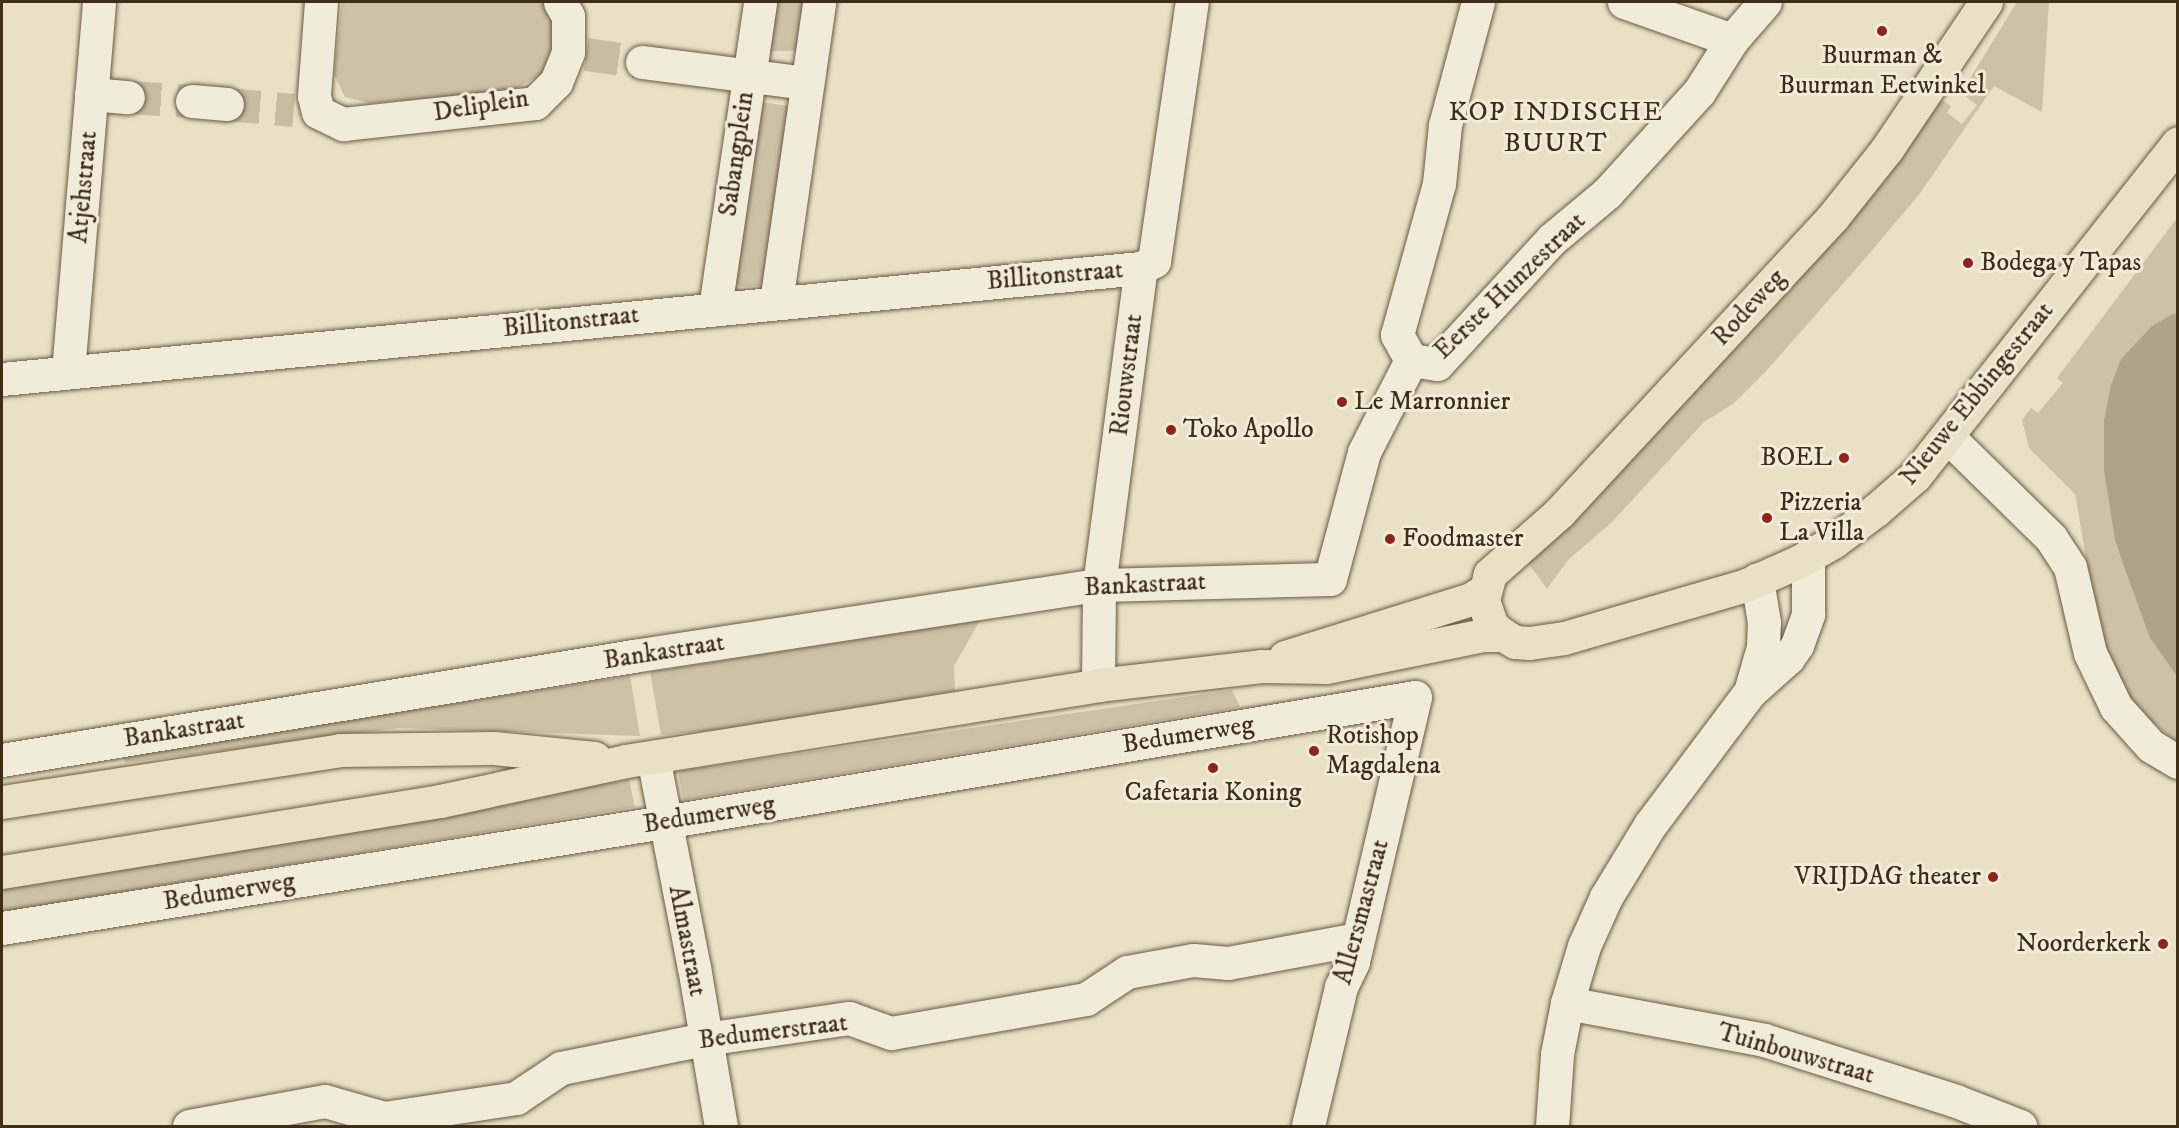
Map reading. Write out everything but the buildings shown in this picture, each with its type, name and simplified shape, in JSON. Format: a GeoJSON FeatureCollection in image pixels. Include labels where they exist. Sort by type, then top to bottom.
{"type":"FeatureCollection","features":[{"type":"Feature","properties":{"kind":"main road","name":"Rodeweg"},"geometry":{"type":"LineString","coordinates":[[1484,591],[1491,574],[1499,564],[1560,512],[1833,217],[1893,141],[1986,2]]}},
{"type":"Feature","properties":{"kind":"main road","name":"Nieuwe Ebbingestraat"},"geometry":{"type":"LineString","coordinates":[[1503,635],[1515,642],[1529,644],[1564,638],[1699,600],[1757,580],[1808,556],[1875,510],[1915,476],[1948,437],[2178,143]]}},
{"type":"Feature","properties":{"kind":"main road"},"geometry":{"type":"LineString","coordinates":[[1261,666],[1471,599],[1484,591],[1486,613],[1492,626],[1503,635]]}},
{"type":"Feature","properties":{"kind":"main road"},"geometry":{"type":"LineString","coordinates":[[2,872],[440,801],[640,759],[1098,685],[1261,666],[1326,667],[1483,635],[1503,635]]}},
{"type":"Feature","properties":{"kind":"main road"},"geometry":{"type":"LineString","coordinates":[[2,802],[340,750],[414,747],[494,748],[640,759]]}},
{"type":"Feature","properties":{"kind":"street","name":"Atjehstraat"},"geometry":{"type":"LineString","coordinates":[[68,372],[99,2]]}},
{"type":"Feature","properties":{"kind":"street","name":"Deliplein"},"geometry":{"type":"LineString","coordinates":[[321,2],[314,96],[306,111],[343,124],[535,103],[556,82],[577,53],[568,16],[560,2]]}},
{"type":"Feature","properties":{"kind":"street","name":"Sabangplein"},"geometry":{"type":"LineString","coordinates":[[715,308],[760,2]]}},
{"type":"Feature","properties":{"kind":"street"},"geometry":{"type":"LineString","coordinates":[[776,302],[819,2]]}},
{"type":"Feature","properties":{"kind":"street","name":"Riouwstraat"},"geometry":{"type":"LineString","coordinates":[[1098,685],[1100,585],[1141,268],[1154,261],[1192,2]]}},
{"type":"Feature","properties":{"kind":"street"},"geometry":{"type":"LineString","coordinates":[[1411,360],[1397,335],[1439,184],[1445,125],[1478,2]]}},
{"type":"Feature","properties":{"kind":"street"},"geometry":{"type":"LineString","coordinates":[[1624,2],[1732,40]]}},
{"type":"Feature","properties":{"kind":"street","name":"Eerste Hunzestraat"},"geometry":{"type":"LineString","coordinates":[[1411,360],[1437,364],[1552,239],[1607,193],[1699,92],[1732,40],[1765,2]]}},
{"type":"Feature","properties":{"kind":"street"},"geometry":{"type":"LineString","coordinates":[[642,62],[807,83]]}},
{"type":"Feature","properties":{"kind":"street"},"geometry":{"type":"LineString","coordinates":[[91,94],[128,97]]}},
{"type":"Feature","properties":{"kind":"street"},"geometry":{"type":"LineString","coordinates":[[192,101],[228,104]]}},
{"type":"Feature","properties":{"kind":"street","name":"Billitonstraat"},"geometry":{"type":"LineString","coordinates":[[2,379],[1141,268]]}},
{"type":"Feature","properties":{"kind":"street","name":"Bankastraat"},"geometry":{"type":"LineString","coordinates":[[2,759],[633,656],[1100,585],[1330,579],[1364,452],[1411,360]]}},
{"type":"Feature","properties":{"kind":"street"},"geometry":{"type":"LineString","coordinates":[[1948,437],[2051,538],[2070,567],[2090,653],[2116,707],[2151,746],[2178,762]]}},
{"type":"Feature","properties":{"kind":"street"},"geometry":{"type":"LineString","coordinates":[[1552,1126],[1557,1054],[1567,1003],[1584,946],[1605,897],[1650,825],[1750,692],[1788,658],[1804,630],[1810,598],[1808,556]]}},
{"type":"Feature","properties":{"kind":"street"},"geometry":{"type":"LineString","coordinates":[[1750,692],[1763,646],[1764,622],[1757,580]]}},
{"type":"Feature","properties":{"kind":"street","name":"Bedumerweg"},"geometry":{"type":"LineString","coordinates":[[2,928],[664,822],[1415,697]]}},
{"type":"Feature","properties":{"kind":"street","name":"Allersmastraat"},"geometry":{"type":"LineString","coordinates":[[1308,1126],[1341,987],[1353,962],[1415,697]]}},
{"type":"Feature","properties":{"kind":"street","name":"Almastraat"},"geometry":{"type":"LineString","coordinates":[[640,759],[664,822],[721,1126]]}},
{"type":"Feature","properties":{"kind":"street","name":"Bedumerstraat"},"geometry":{"type":"LineString","coordinates":[[189,1126],[325,1101],[384,1118],[516,1098],[561,1068],[705,1039],[849,1018],[891,1033],[1086,999],[1126,972],[1193,960],[1228,963],[1358,939]]}},
{"type":"Feature","properties":{"kind":"street","name":"Tuinbouwstraat"},"geometry":{"type":"LineString","coordinates":[[1567,1003],[1764,1040],[1956,1101],[2020,1126]]}},
{"type":"Feature","properties":{"kind":"shaded area"},"geometry":{"type":"Polygon","coordinates":[[[342,2],[543,2],[548,4],[554,23],[549,69],[511,92],[370,103],[345,97],[334,74],[342,2]]]}},
{"type":"Feature","properties":{"kind":"shaded area"},"geometry":{"type":"Polygon","coordinates":[[[768,2],[811,2],[811,51],[768,51],[768,2]]]}},
{"type":"Feature","properties":{"kind":"shaded area"},"geometry":{"type":"Polygon","coordinates":[[[2017,2],[2049,2],[2042,112],[1994,86],[1918,196],[1766,371],[1733,404],[1704,422],[1611,523],[1568,560],[1547,589],[1524,557],[1937,96],[1951,106],[1947,113],[1962,124],[1977,105],[1961,93],[2017,2]]]}},
{"type":"Feature","properties":{"kind":"shaded area"},"geometry":{"type":"Polygon","coordinates":[[[754,101],[796,107],[763,285],[740,287],[731,278],[754,101]]]}},
{"type":"Feature","properties":{"kind":"shaded area"},"geometry":{"type":"Polygon","coordinates":[[[2177,218],[2177,742],[2145,716],[2129,697],[2108,654],[2088,568],[2075,494],[2029,448],[2022,420],[2031,408],[2038,413],[2063,383],[2057,378],[2177,218]]]}},
{"type":"Feature","properties":{"kind":"shaded area"},"geometry":{"type":"Polygon","coordinates":[[[2177,314],[2177,676],[2150,638],[2130,583],[2115,540],[2104,470],[2104,420],[2111,385],[2121,359],[2152,326],[2177,314]]]}},
{"type":"Feature","properties":{"kind":"shaded area"},"geometry":{"type":"Polygon","coordinates":[[[980,620],[954,666],[955,691],[745,727],[661,735],[650,672],[980,620]]]}},
{"type":"Feature","properties":{"kind":"shaded area"},"geometry":{"type":"Polygon","coordinates":[[[630,676],[640,736],[399,728],[125,763],[123,755],[630,676]]]}},
{"type":"Feature","properties":{"kind":"shaded area"},"geometry":{"type":"Polygon","coordinates":[[[1232,690],[1240,707],[683,800],[678,771],[1232,690]]]}},
{"type":"Feature","properties":{"kind":"shaded area"},"geometry":{"type":"Polygon","coordinates":[[[629,780],[635,807],[2,912],[2,883],[354,822],[629,780]]]}},
{"type":"Feature","properties":{"kind":"tunnel"},"geometry":{"type":"LineString","coordinates":[[586,54],[642,62]]}},
{"type":"Feature","properties":{"kind":"tunnel"},"geometry":{"type":"LineString","coordinates":[[128,97],[192,101]]}},
{"type":"Feature","properties":{"kind":"tunnel"},"geometry":{"type":"LineString","coordinates":[[227,104],[294,110]]}},
{"type":"Feature","properties":{"kind":"place","name":"Buurman & Buurman Eetwinkel"},"geometry":{"type":"Point","coordinates":[1882,31]}},
{"type":"Feature","properties":{"kind":"place","name":"Bodega y Tapas"},"geometry":{"type":"Point","coordinates":[1968,263]}},
{"type":"Feature","properties":{"kind":"place","name":"Le Marronnier"},"geometry":{"type":"Point","coordinates":[1342,402]}},
{"type":"Feature","properties":{"kind":"place","name":"Toko Apollo"},"geometry":{"type":"Point","coordinates":[1171,430]}},
{"type":"Feature","properties":{"kind":"place","name":"BOEL"},"geometry":{"type":"Point","coordinates":[1844,458]}},
{"type":"Feature","properties":{"kind":"place","name":"Pizzeria La Villa"},"geometry":{"type":"Point","coordinates":[1767,518]}},
{"type":"Feature","properties":{"kind":"place","name":"Foodmaster"},"geometry":{"type":"Point","coordinates":[1390,539]}},
{"type":"Feature","properties":{"kind":"place","name":"Rotishop Magdalena"},"geometry":{"type":"Point","coordinates":[1314,751]}},
{"type":"Feature","properties":{"kind":"place","name":"Cafetaria Koning"},"geometry":{"type":"Point","coordinates":[1213,768]}},
{"type":"Feature","properties":{"kind":"place","name":"VRIJDAG theater"},"geometry":{"type":"Point","coordinates":[1993,877]}},
{"type":"Feature","properties":{"kind":"place","name":"Noorderkerk"},"geometry":{"type":"Point","coordinates":[2163,944]}},
{"type":"Feature","properties":{"kind":"district","name":"KOP INDISCHE BUURT"},"geometry":{"type":"Point","coordinates":[1556,128]}}]}
